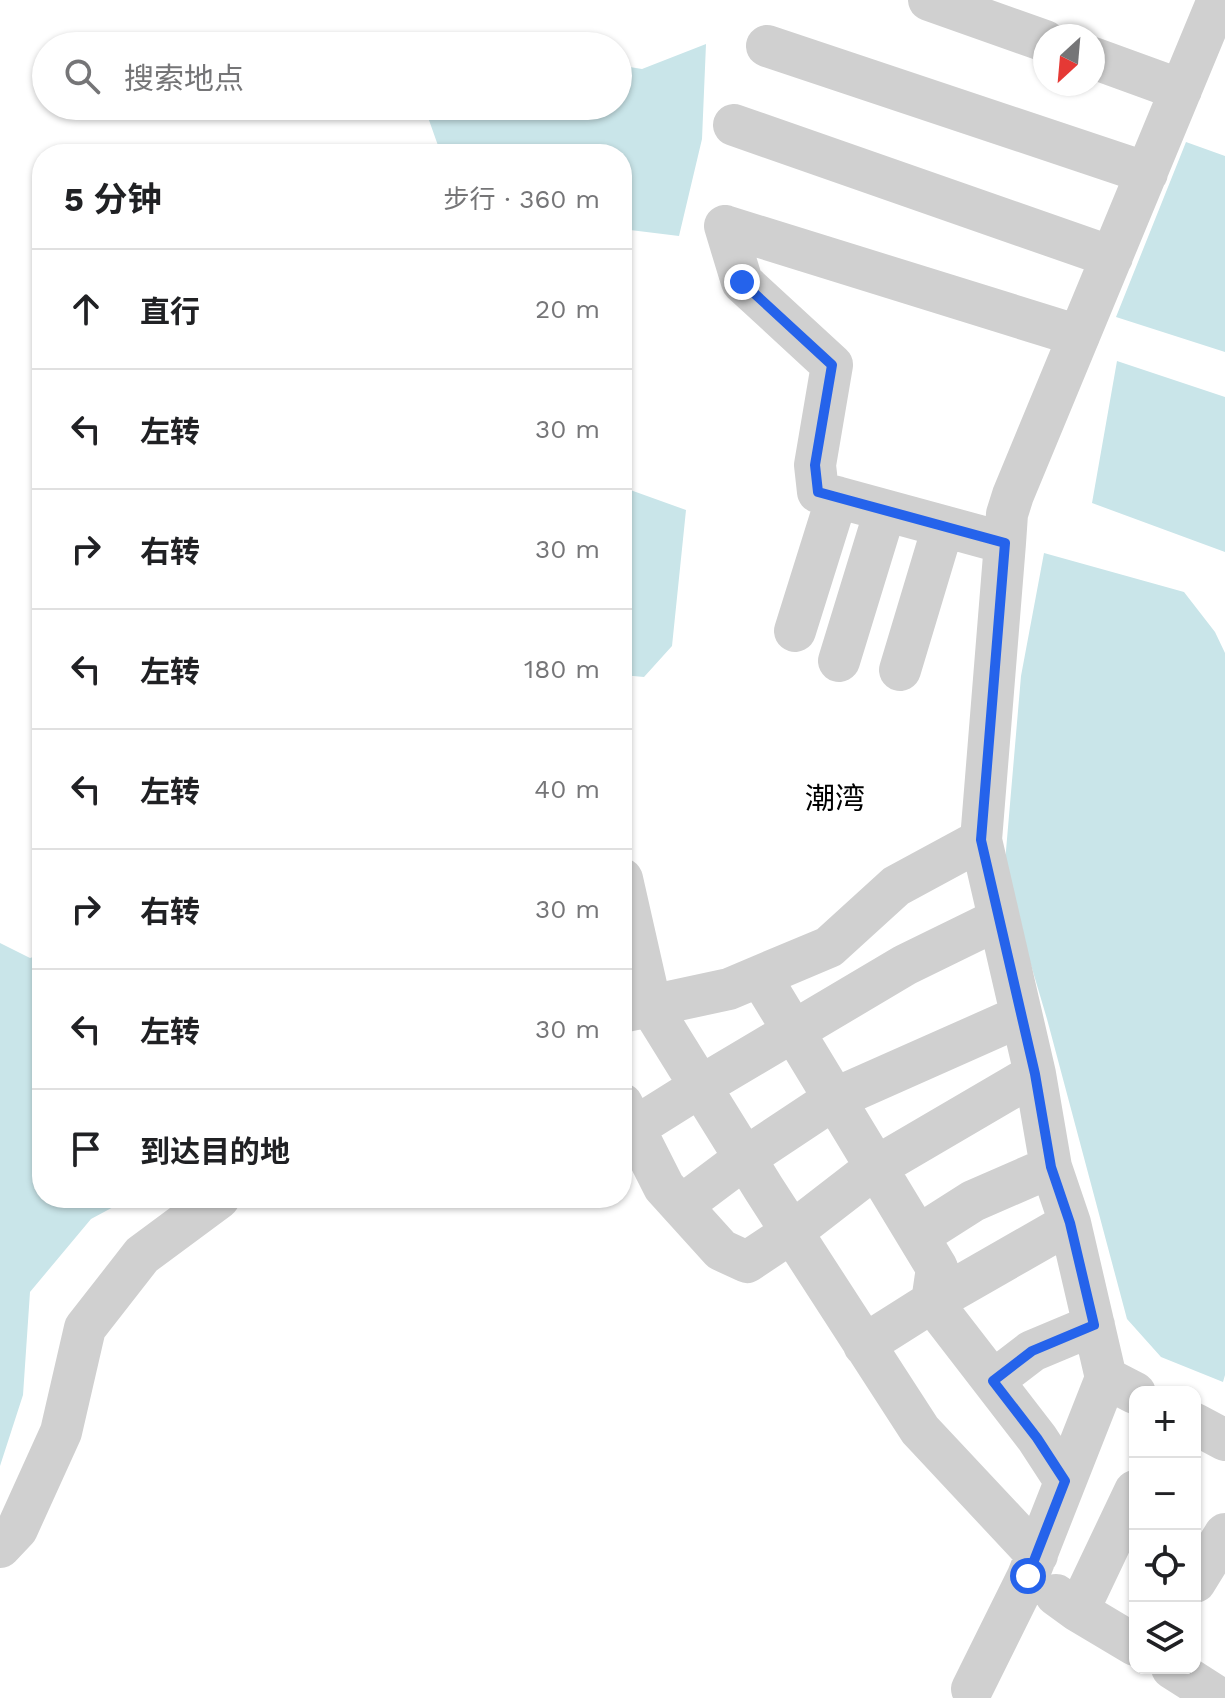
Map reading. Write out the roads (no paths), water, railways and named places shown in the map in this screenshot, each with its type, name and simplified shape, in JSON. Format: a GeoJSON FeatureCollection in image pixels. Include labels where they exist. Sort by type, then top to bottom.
{"type":"FeatureCollection","features":[{"type":"Feature","properties":{"kind":"street"},"geometry":{"type":"LineString","coordinates":[[929,0],[1033,37]]}},
{"type":"Feature","properties":{"kind":"street"},"geometry":{"type":"LineString","coordinates":[[972,1689],[1033,1565],[1065,1481],[1120,1385],[1094,1325],[1070,1223],[1051,1167],[1035,1074],[981,840],[1007,514],[1218,0]]}},
{"type":"Feature","properties":{"kind":"street"},"geometry":{"type":"LineString","coordinates":[[767,46],[1147,173]]}},
{"type":"Feature","properties":{"kind":"street"},"geometry":{"type":"LineString","coordinates":[[1105,62],[1181,90]]}},
{"type":"Feature","properties":{"kind":"street"},"geometry":{"type":"LineString","coordinates":[[734,125],[1112,257]]}},
{"type":"Feature","properties":{"kind":"street"},"geometry":{"type":"LineString","coordinates":[[1005,543],[818,492],[815,465],[832,365],[742,282],[725,226],[1079,336]]}},
{"type":"Feature","properties":{"kind":"street"},"geometry":{"type":"LineString","coordinates":[[795,631],[837,497]]}},
{"type":"Feature","properties":{"kind":"street"},"geometry":{"type":"LineString","coordinates":[[839,661],[885,511]]}},
{"type":"Feature","properties":{"kind":"street"},"geometry":{"type":"LineString","coordinates":[[900,670],[943,527]]}},
{"type":"Feature","properties":{"kind":"street"},"geometry":{"type":"LineString","coordinates":[[637,1009],[729,989],[829,947],[896,886],[981,840]]}},
{"type":"Feature","properties":{"kind":"street"},"geometry":{"type":"LineString","coordinates":[[632,1114],[701,1086],[905,965],[999,919]]}},
{"type":"Feature","properties":{"kind":"street"},"geometry":{"type":"LineString","coordinates":[[632,966],[637,1009],[701,1086],[920,1430],[1033,1565],[1078,1611],[1129,1641]]}},
{"type":"Feature","properties":{"kind":"street"},"geometry":{"type":"LineString","coordinates":[[760,976],[937,1268],[932,1302],[1037,1438],[1065,1481]]}},
{"type":"Feature","properties":{"kind":"street"},"geometry":{"type":"LineString","coordinates":[[681,1206],[745,1158],[834,1099],[1021,1016]]}},
{"type":"Feature","properties":{"kind":"street"},"geometry":{"type":"LineString","coordinates":[[632,1124],[664,1187],[721,1250],[747,1262],[792,1232],[876,1167],[1035,1074]]}},
{"type":"Feature","properties":{"kind":"street"},"geometry":{"type":"LineString","coordinates":[[918,1236],[973,1201],[1051,1167]]}},
{"type":"Feature","properties":{"kind":"street"},"geometry":{"type":"LineString","coordinates":[[0,1547],[17,1529],[61,1432],[85,1328],[142,1255],[205,1208]]}},
{"type":"Feature","properties":{"kind":"street"},"geometry":{"type":"LineString","coordinates":[[864,1345],[1070,1223]]}},
{"type":"Feature","properties":{"kind":"street"},"geometry":{"type":"LineString","coordinates":[[993,1381],[1032,1351],[1094,1325]]}},
{"type":"Feature","properties":{"kind":"street"},"geometry":{"type":"LineString","coordinates":[[1201,1427],[1225,1440]]}},
{"type":"Feature","properties":{"kind":"street"},"geometry":{"type":"LineString","coordinates":[[1078,1611],[1129,1504]]}},
{"type":"Feature","properties":{"kind":"street"},"geometry":{"type":"LineString","coordinates":[[1201,1572],[1225,1534]]}},
{"type":"Feature","properties":{"kind":"street"},"geometry":{"type":"LineString","coordinates":[[1181,1674],[1218,1698],[1225,1686]]}},
{"type":"Feature","properties":{"kind":"water"},"geometry":{"type":"Polygon","coordinates":[[[706,44],[702,139],[679,236],[632,230],[632,144],[437,144],[429,120],[632,120],[632,67],[642,69],[706,44]]]}},
{"type":"Feature","properties":{"kind":"water"},"geometry":{"type":"Polygon","coordinates":[[[1186,142],[1225,156],[1225,352],[1116,317],[1186,142]]]}},
{"type":"Feature","properties":{"kind":"water"},"geometry":{"type":"Polygon","coordinates":[[[1117,361],[1225,397],[1225,552],[1092,503],[1117,361]]]}},
{"type":"Feature","properties":{"kind":"water"},"geometry":{"type":"Polygon","coordinates":[[[632,491],[686,510],[672,646],[644,677],[632,676],[632,491]]]}},
{"type":"Feature","properties":{"kind":"water"},"geometry":{"type":"Polygon","coordinates":[[[1044,553],[1184,592],[1215,632],[1225,653],[1223,1382],[1161,1357],[1127,1319],[1047,1019],[1004,874],[1021,676],[1044,553]]]}},
{"type":"Feature","properties":{"kind":"water"},"geometry":{"type":"Polygon","coordinates":[[[0,943],[32,957],[32,1208],[111,1208],[91,1219],[30,1292],[23,1395],[0,1466],[0,943]]]}},
{"type":"Feature","properties":{"kind":"district","name":"潮湾"},"geometry":{"type":"Point","coordinates":[835,798]}}]}
